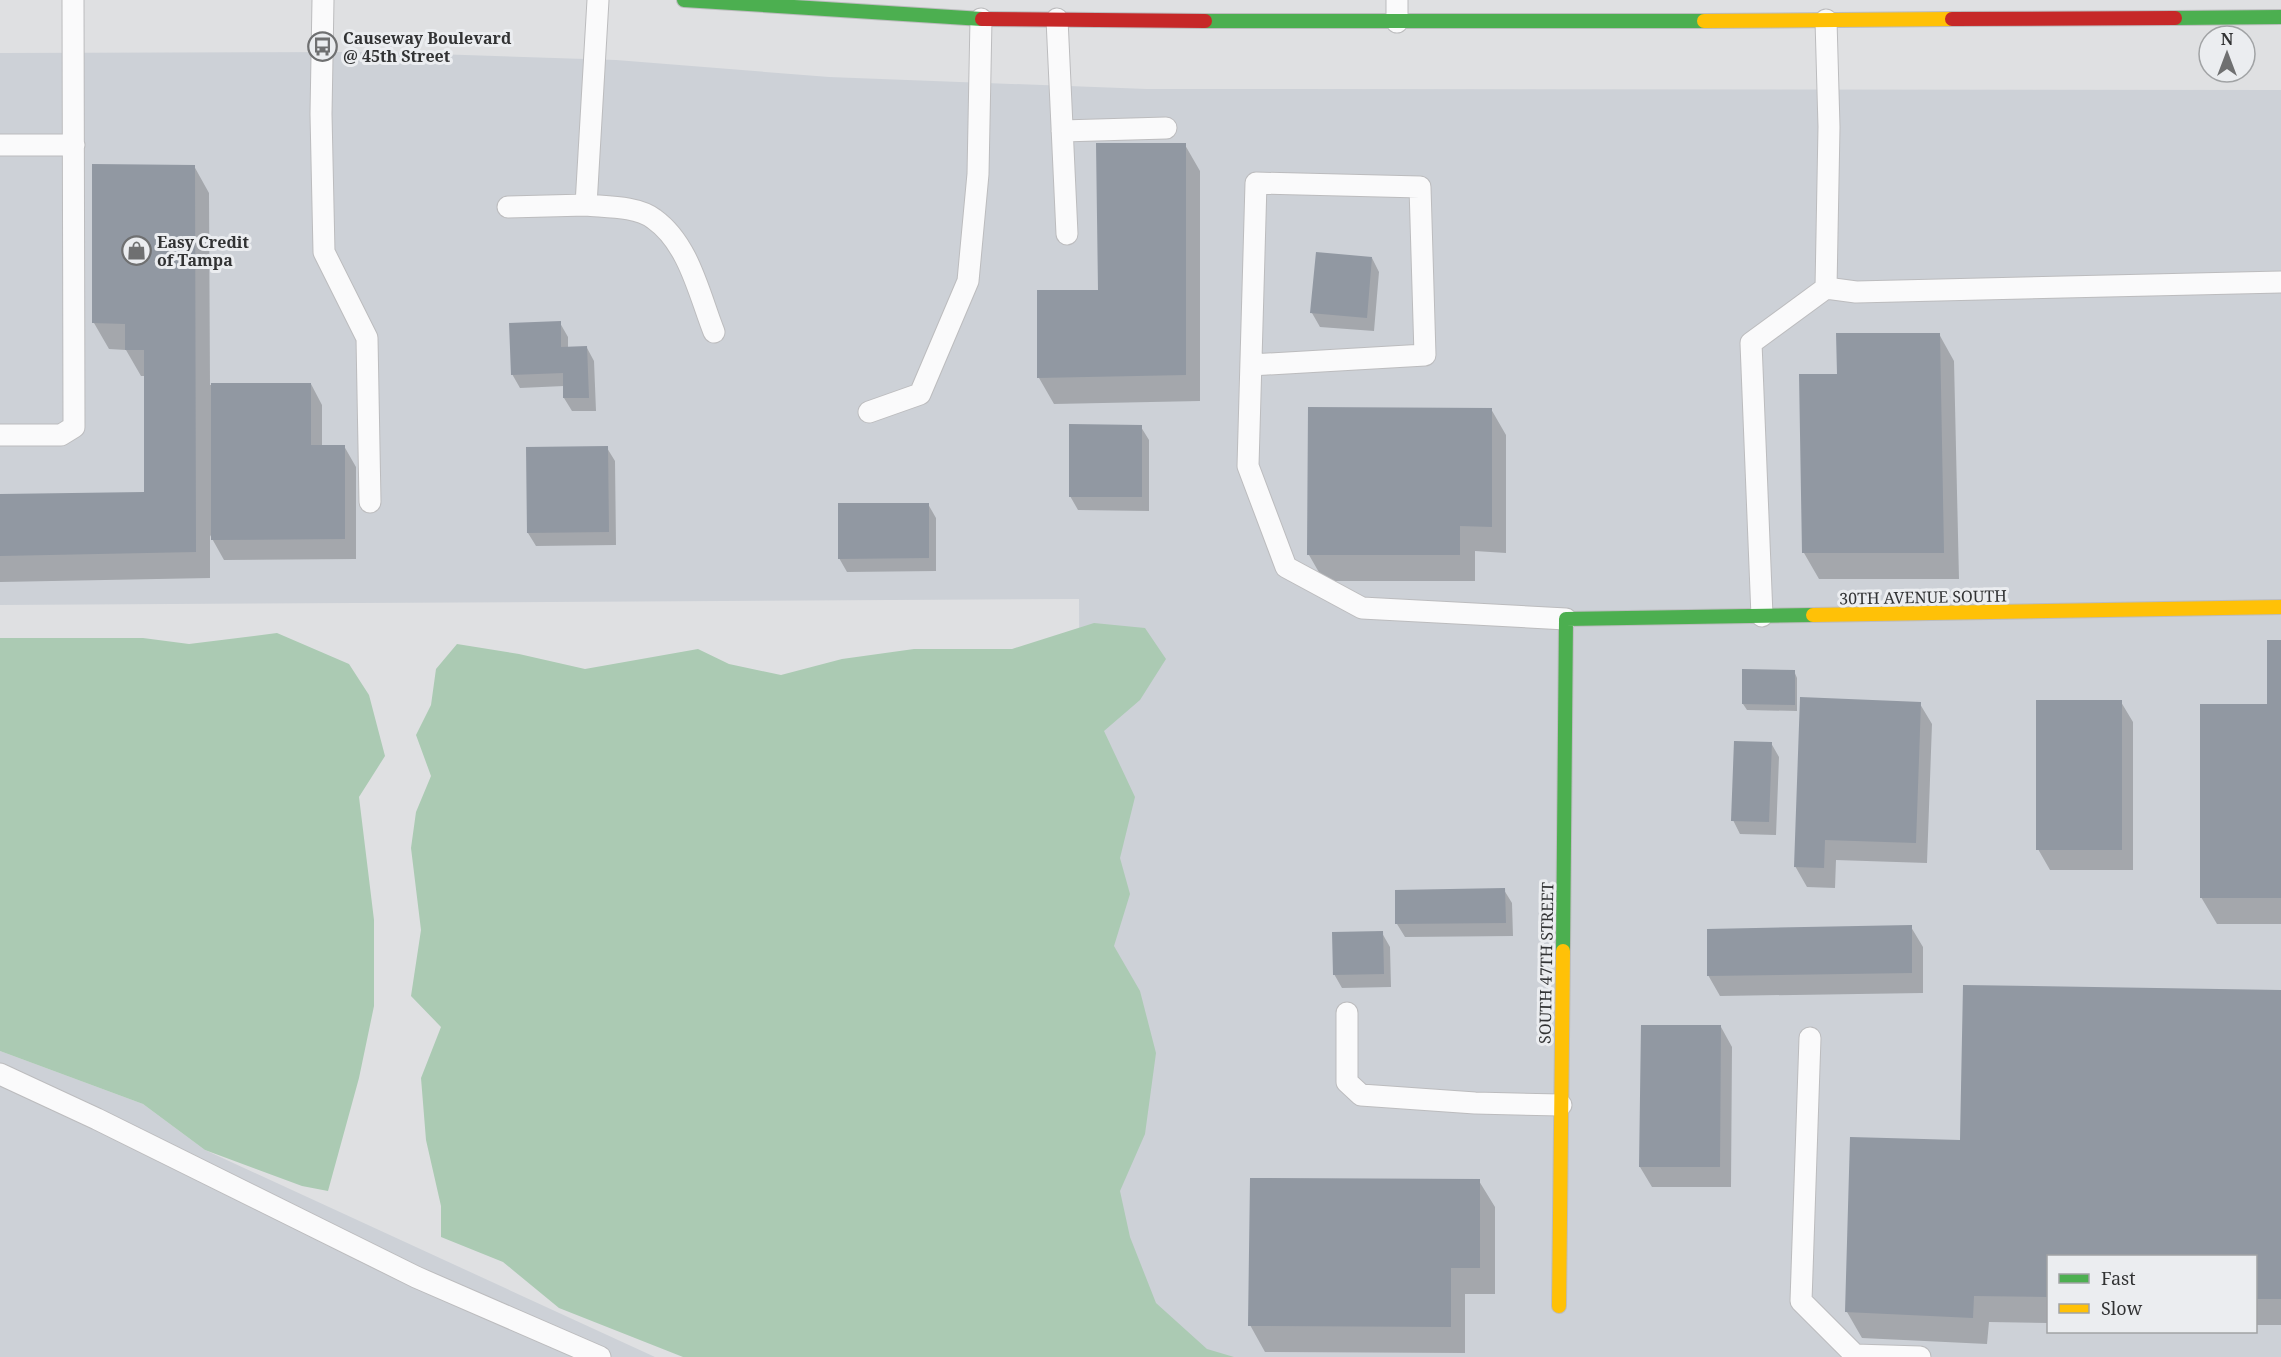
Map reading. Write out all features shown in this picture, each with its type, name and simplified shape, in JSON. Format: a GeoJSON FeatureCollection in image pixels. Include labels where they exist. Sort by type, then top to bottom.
{"type":"FeatureCollection","features":[{"type":"Feature","properties":{"kind":"main road"},"geometry":{"type":"LineString","coordinates":[[684,0],[981,19],[1397,22],[2281,17]]}},
{"type":"Feature","properties":{"kind":"main road","name":"30TH AVENUE SOUTH"},"geometry":{"type":"LineString","coordinates":[[1566,619],[2281,608]]}},
{"type":"Feature","properties":{"kind":"main road","name":"SOUTH 47TH STREET"},"geometry":{"type":"LineString","coordinates":[[1559,1306],[1566,619]]}},
{"type":"Feature","properties":{"kind":"lane"},"geometry":{"type":"LineString","coordinates":[[0,435],[61,435],[74,427],[73,0]]}},
{"type":"Feature","properties":{"kind":"lane"},"geometry":{"type":"LineString","coordinates":[[322,0],[321,114],[324,252],[366,338],[370,502]]}},
{"type":"Feature","properties":{"kind":"lane"},"geometry":{"type":"LineString","coordinates":[[586,205],[598,0]]}},
{"type":"Feature","properties":{"kind":"lane"},"geometry":{"type":"LineString","coordinates":[[1298,0],[1298,21]]}},
{"type":"Feature","properties":{"kind":"lane"},"geometry":{"type":"LineString","coordinates":[[1397,0],[1397,22]]}},
{"type":"Feature","properties":{"kind":"lane"},"geometry":{"type":"LineString","coordinates":[[869,412],[920,394],[968,281],[978,174],[981,19]]}},
{"type":"Feature","properties":{"kind":"lane"},"geometry":{"type":"LineString","coordinates":[[1058,19],[1067,234]]}},
{"type":"Feature","properties":{"kind":"lane"},"geometry":{"type":"LineString","coordinates":[[1826,20],[1829,127],[1826,288]]}},
{"type":"Feature","properties":{"kind":"lane"},"geometry":{"type":"LineString","coordinates":[[1062,131],[1166,128]]}},
{"type":"Feature","properties":{"kind":"lane"},"geometry":{"type":"LineString","coordinates":[[0,145],[74,145]]}},
{"type":"Feature","properties":{"kind":"lane"},"geometry":{"type":"LineString","coordinates":[[1251,365],[1425,355],[1420,187],[1256,183],[1248,466],[1286,567],[1362,608],[1566,619]]}},
{"type":"Feature","properties":{"kind":"lane"},"geometry":{"type":"LineString","coordinates":[[508,207],[586,205],[626,209],[653,218],[681,247],[714,332]]}},
{"type":"Feature","properties":{"kind":"lane"},"geometry":{"type":"LineString","coordinates":[[1762,616],[1751,343],[1826,288],[1856,292],[2281,282]]}},
{"type":"Feature","properties":{"kind":"lane"},"geometry":{"type":"LineString","coordinates":[[1347,1013],[1347,1082],[1361,1095],[1475,1103],[1561,1105]]}},
{"type":"Feature","properties":{"kind":"lane"},"geometry":{"type":"LineString","coordinates":[[1809,1038],[1801,1302],[1855,1355],[1920,1357]]}},
{"type":"Feature","properties":{"kind":"lane"},"geometry":{"type":"LineString","coordinates":[[0,1074],[97,1119],[416,1277],[600,1357]]}},
{"type":"Feature","properties":{"kind":"shaded area"},"geometry":{"type":"Polygon","coordinates":[[[375,52],[616,60],[829,77],[1147,89],[2281,90],[2281,1357],[1137,1357],[1084,1339],[1079,599],[0,605],[0,53],[375,52]]]}},
{"type":"Feature","properties":{"kind":"shaded area"},"geometry":{"type":"Polygon","coordinates":[[[0,1051],[143,1104],[205,1150],[655,1357],[0,1357],[0,1051]]]}},
{"type":"Feature","properties":{"kind":"green space"},"geometry":{"type":"Polygon","coordinates":[[[1094,623],[1145,628],[1166,659],[1140,700],[1104,731],[1135,797],[1120,858],[1130,894],[1114,946],[1140,991],[1156,1053],[1145,1134],[1120,1191],[1130,1237],[1156,1303],[1207,1349],[1234,1357],[683,1357],[559,1308],[503,1262],[441,1237],[441,1206],[426,1140],[421,1078],[441,1027],[411,996],[421,930],[411,848],[416,812],[431,776],[416,735],[431,705],[436,669],[457,644],[519,654],[585,669],[698,649],[729,664],[781,675],[842,659],[914,649],[1012,649],[1094,623]]]}},
{"type":"Feature","properties":{"kind":"green space"},"geometry":{"type":"Polygon","coordinates":[[[277,633],[349,664],[369,695],[385,756],[359,797],[374,920],[374,1006],[359,1078],[328,1191],[302,1186],[205,1150],[143,1104],[0,1051],[0,638],[143,638],[189,644],[277,633]]]}},
{"type":"Feature","properties":{"kind":"building"},"geometry":{"type":"Polygon","coordinates":[[[1096,143],[1186,143],[1186,375],[1037,378],[1037,290],[1098,290],[1096,143]]]}},
{"type":"Feature","properties":{"kind":"building"},"geometry":{"type":"Polygon","coordinates":[[[92,164],[195,165],[196,552],[0,556],[0,494],[144,492],[144,350],[125,350],[125,324],[92,323],[92,164]]]}},
{"type":"Feature","properties":{"kind":"building"},"geometry":{"type":"Polygon","coordinates":[[[1316,252],[1372,257],[1367,318],[1310,313],[1316,252]]]}},
{"type":"Feature","properties":{"kind":"building"},"geometry":{"type":"Polygon","coordinates":[[[561,321],[561,347],[587,346],[589,398],[563,398],[563,373],[511,375],[509,323],[561,321]]]}},
{"type":"Feature","properties":{"kind":"building"},"geometry":{"type":"Polygon","coordinates":[[[1836,333],[1940,333],[1944,553],[1802,553],[1799,374],[1837,374],[1836,333]]]}},
{"type":"Feature","properties":{"kind":"building"},"geometry":{"type":"Polygon","coordinates":[[[211,383],[311,383],[311,445],[345,445],[345,539],[211,540],[211,383]]]}},
{"type":"Feature","properties":{"kind":"building"},"geometry":{"type":"Polygon","coordinates":[[[1308,407],[1492,408],[1492,527],[1460,526],[1460,555],[1307,555],[1308,407]]]}},
{"type":"Feature","properties":{"kind":"building"},"geometry":{"type":"Polygon","coordinates":[[[1069,424],[1142,425],[1142,497],[1069,497],[1069,424]]]}},
{"type":"Feature","properties":{"kind":"building"},"geometry":{"type":"Polygon","coordinates":[[[608,446],[609,532],[527,533],[526,447],[608,446]]]}},
{"type":"Feature","properties":{"kind":"building"},"geometry":{"type":"Polygon","coordinates":[[[838,503],[929,503],[929,558],[838,559],[838,503]]]}},
{"type":"Feature","properties":{"kind":"building"},"geometry":{"type":"Polygon","coordinates":[[[2267,640],[2281,640],[2281,898],[2200,898],[2200,704],[2267,704],[2267,640]]]}},
{"type":"Feature","properties":{"kind":"building"},"geometry":{"type":"Polygon","coordinates":[[[1742,669],[1795,670],[1795,705],[1742,704],[1742,669]]]}},
{"type":"Feature","properties":{"kind":"building"},"geometry":{"type":"Polygon","coordinates":[[[1800,697],[1921,702],[1916,843],[1825,840],[1824,868],[1794,867],[1800,697]]]}},
{"type":"Feature","properties":{"kind":"building"},"geometry":{"type":"Polygon","coordinates":[[[2036,700],[2122,700],[2122,850],[2036,850],[2036,700]]]}},
{"type":"Feature","properties":{"kind":"building"},"geometry":{"type":"Polygon","coordinates":[[[1734,741],[1772,742],[1769,822],[1731,821],[1734,741]]]}},
{"type":"Feature","properties":{"kind":"building"},"geometry":{"type":"Polygon","coordinates":[[[1505,888],[1506,923],[1395,924],[1395,890],[1505,888]]]}},
{"type":"Feature","properties":{"kind":"building"},"geometry":{"type":"Polygon","coordinates":[[[1912,925],[1912,973],[1707,976],[1707,929],[1912,925]]]}},
{"type":"Feature","properties":{"kind":"building"},"geometry":{"type":"Polygon","coordinates":[[[1383,931],[1384,974],[1333,975],[1332,932],[1383,931]]]}},
{"type":"Feature","properties":{"kind":"building"},"geometry":{"type":"Polygon","coordinates":[[[1963,985],[2281,990],[2281,1299],[2257,1299],[2257,1255],[2047,1255],[2047,1297],[1974,1296],[1973,1318],[1845,1312],[1850,1137],[1960,1140],[1963,985]]]}},
{"type":"Feature","properties":{"kind":"building"},"geometry":{"type":"Polygon","coordinates":[[[1641,1025],[1721,1025],[1720,1167],[1639,1167],[1641,1025]]]}},
{"type":"Feature","properties":{"kind":"building"},"geometry":{"type":"Polygon","coordinates":[[[1250,1178],[1480,1179],[1480,1268],[1451,1268],[1451,1327],[1248,1326],[1250,1178]]]}},
{"type":"Feature","properties":{"kind":"traffic: fast"},"geometry":{"type":"LineString","coordinates":[[684,0],[982,19]]}},
{"type":"Feature","properties":{"kind":"traffic: fast"},"geometry":{"type":"LineString","coordinates":[[2175,18],[2281,17]]}},
{"type":"Feature","properties":{"kind":"traffic: fast"},"geometry":{"type":"LineString","coordinates":[[1205,21],[1704,21]]}},
{"type":"Feature","properties":{"kind":"traffic: fast"},"geometry":{"type":"LineString","coordinates":[[1563,951],[1566,619],[1813,615]]}},
{"type":"Feature","properties":{"kind":"traffic: slow"},"geometry":{"type":"LineString","coordinates":[[1704,21],[1952,19]]}},
{"type":"Feature","properties":{"kind":"traffic: slow"},"geometry":{"type":"LineString","coordinates":[[1813,615],[2281,607]]}},
{"type":"Feature","properties":{"kind":"traffic: slow"},"geometry":{"type":"LineString","coordinates":[[1559,1306],[1563,951]]}},
{"type":"Feature","properties":{"kind":"traffic: jam"},"geometry":{"type":"LineString","coordinates":[[1952,19],[2175,18]]}},
{"type":"Feature","properties":{"kind":"traffic: jam"},"geometry":{"type":"LineString","coordinates":[[982,19],[1205,21]]}},
{"type":"Feature","properties":{"kind":"place","name":"Causeway Boulevard @ 45th Street"},"geometry":{"type":"Point","coordinates":[322,47]}},
{"type":"Feature","properties":{"kind":"place","name":"Easy Credit of Tampa"},"geometry":{"type":"Point","coordinates":[136,251]}}]}
